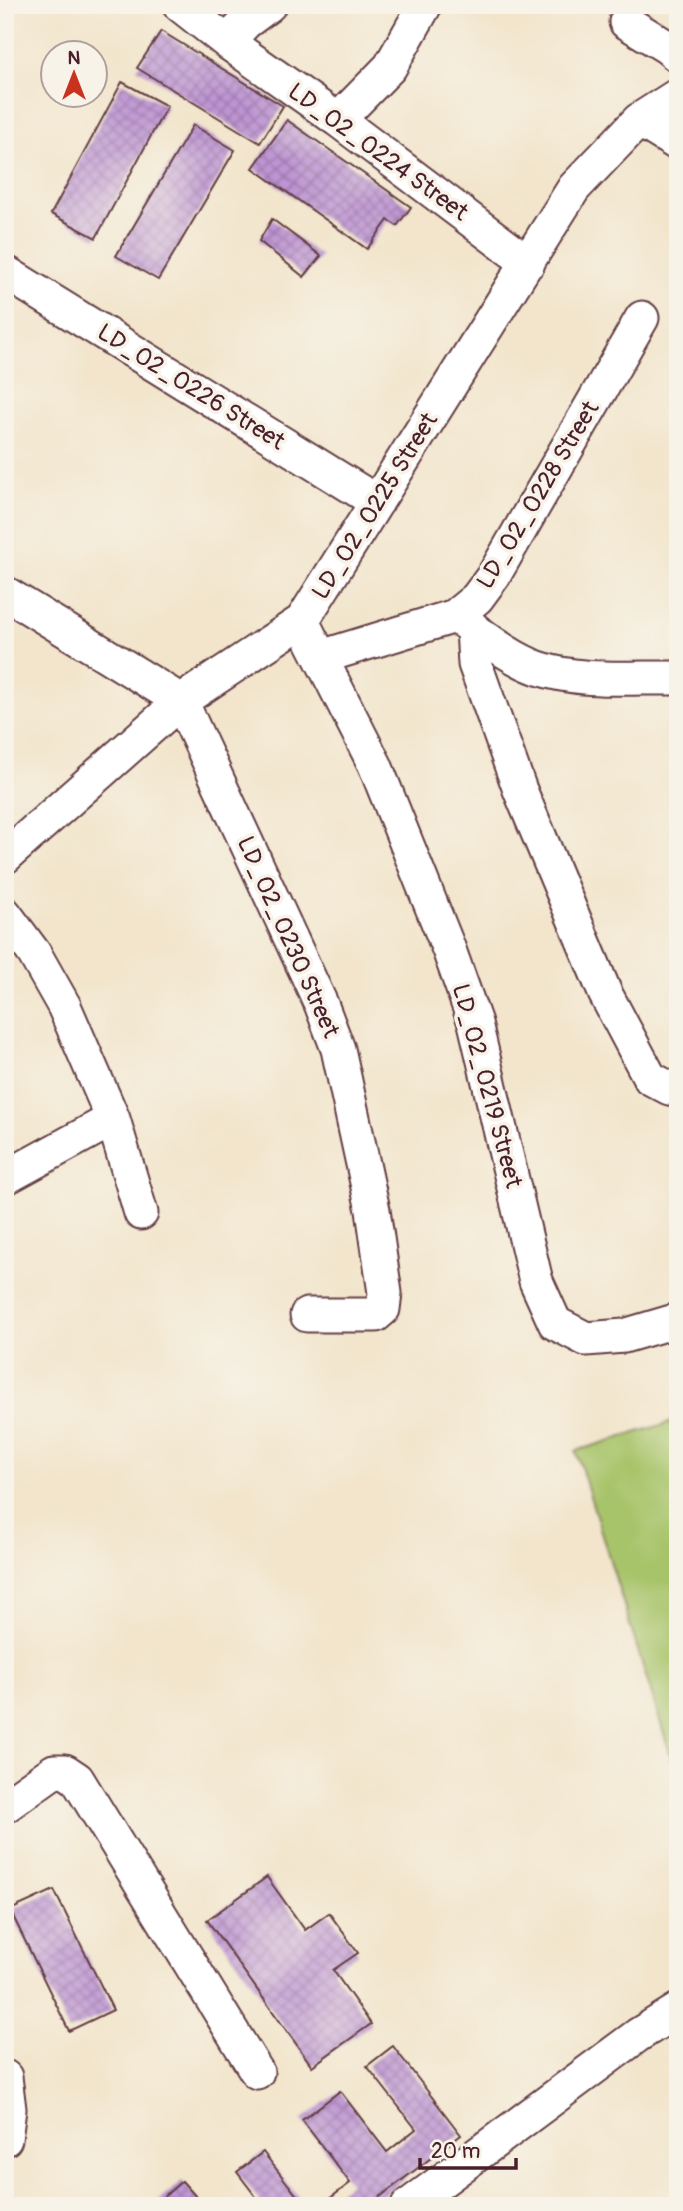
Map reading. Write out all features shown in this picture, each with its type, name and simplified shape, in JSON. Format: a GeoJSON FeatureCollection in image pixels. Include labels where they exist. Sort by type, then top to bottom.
{"type":"FeatureCollection","features":[{"type":"Feature","properties":{"kind":"street","name":"LD_02_0224 Street"},"geometry":{"type":"LineString","coordinates":[[180,5],[528,263]]}},
{"type":"Feature","properties":{"kind":"street"},"geometry":{"type":"LineString","coordinates":[[227,42],[246,22],[269,5]]}},
{"type":"Feature","properties":{"kind":"street"},"geometry":{"type":"LineString","coordinates":[[338,120],[390,67],[425,5]]}},
{"type":"Feature","properties":{"kind":"street"},"geometry":{"type":"LineString","coordinates":[[626,22],[678,56]]}},
{"type":"Feature","properties":{"kind":"street","name":"LD_02_0225 Street"},"geometry":{"type":"LineString","coordinates":[[5,857],[181,701],[302,621],[574,188],[639,120],[678,95]]}},
{"type":"Feature","properties":{"kind":"street"},"geometry":{"type":"LineString","coordinates":[[639,120],[678,144]]}},
{"type":"Feature","properties":{"kind":"street","name":"LD_02_0226 Street"},"geometry":{"type":"LineString","coordinates":[[5,272],[377,502]]}},
{"type":"Feature","properties":{"kind":"street","name":"LD_02_0228 Street"},"geometry":{"type":"LineString","coordinates":[[321,657],[464,622],[494,575],[642,318]]}},
{"type":"Feature","properties":{"kind":"street"},"geometry":{"type":"LineString","coordinates":[[5,593],[181,701]]}},
{"type":"Feature","properties":{"kind":"street","name":"LD_02_0219 Street"},"geometry":{"type":"LineString","coordinates":[[302,621],[375,765],[448,947],[475,1023],[536,1282],[555,1323],[586,1339],[624,1336],[678,1320]]}},
{"type":"Feature","properties":{"kind":"street"},"geometry":{"type":"LineString","coordinates":[[464,622],[508,653],[539,668],[581,677],[678,678]]}},
{"type":"Feature","properties":{"kind":"street"},"geometry":{"type":"LineString","coordinates":[[464,622],[475,664],[520,790],[605,993],[650,1077],[678,1090]]}},
{"type":"Feature","properties":{"kind":"street","name":"LD_02_0230 Street"},"geometry":{"type":"LineString","coordinates":[[181,701],[321,1004],[338,1049],[373,1210],[385,1293],[383,1309],[376,1315],[307,1315]]}},
{"type":"Feature","properties":{"kind":"street"},"geometry":{"type":"LineString","coordinates":[[5,914],[34,953],[64,1006],[113,1119],[141,1213]]}},
{"type":"Feature","properties":{"kind":"street"},"geometry":{"type":"LineString","coordinates":[[5,1178],[113,1119]]}},
{"type":"Feature","properties":{"kind":"street"},"geometry":{"type":"LineString","coordinates":[[5,1806],[54,1771],[65,1771],[77,1779],[257,2072]]}},
{"type":"Feature","properties":{"kind":"street"},"geometry":{"type":"LineString","coordinates":[[408,2206],[638,2035],[678,2010]]}},
{"type":"Feature","properties":{"kind":"street"},"geometry":{"type":"LineString","coordinates":[[5,2077],[9,2109],[5,2139]]}},
{"type":"Feature","properties":{"kind":"green space"},"geometry":{"type":"Polygon","coordinates":[[[678,1420],[678,1779],[576,1451],[678,1420]]]}},
{"type":"Feature","properties":{"kind":"building"},"geometry":{"type":"Polygon","coordinates":[[[161,31],[283,106],[260,143],[137,68],[161,31]]]}},
{"type":"Feature","properties":{"kind":"building"},"geometry":{"type":"Polygon","coordinates":[[[122,82],[167,106],[96,238],[51,214],[122,82]]]}},
{"type":"Feature","properties":{"kind":"building"},"geometry":{"type":"Polygon","coordinates":[[[287,120],[411,207],[397,226],[388,220],[367,249],[253,168],[287,120]]]}},
{"type":"Feature","properties":{"kind":"building"},"geometry":{"type":"Polygon","coordinates":[[[193,125],[235,150],[158,280],[116,256],[193,125]]]}},
{"type":"Feature","properties":{"kind":"building"},"geometry":{"type":"Polygon","coordinates":[[[272,219],[321,256],[304,277],[259,241],[272,219]]]}},
{"type":"Feature","properties":{"kind":"building"},"geometry":{"type":"Polygon","coordinates":[[[267,1877],[305,1930],[329,1913],[358,1953],[333,1970],[371,2024],[312,2066],[207,1920],[267,1877]]]}},
{"type":"Feature","properties":{"kind":"building"},"geometry":{"type":"Polygon","coordinates":[[[54,1890],[113,2010],[69,2031],[10,1910],[54,1890]]]}},
{"type":"Feature","properties":{"kind":"building"},"geometry":{"type":"Polygon","coordinates":[[[393,2046],[461,2135],[368,2206],[320,2206],[350,2183],[302,2120],[340,2091],[387,2152],[416,2129],[367,2066],[393,2046]]]}},
{"type":"Feature","properties":{"kind":"building"},"geometry":{"type":"Polygon","coordinates":[[[263,2152],[305,2206],[263,2206],[237,2172],[263,2152]]]}},
{"type":"Feature","properties":{"kind":"building"},"geometry":{"type":"Polygon","coordinates":[[[182,2181],[204,2206],[153,2206],[182,2181]]]}}]}
